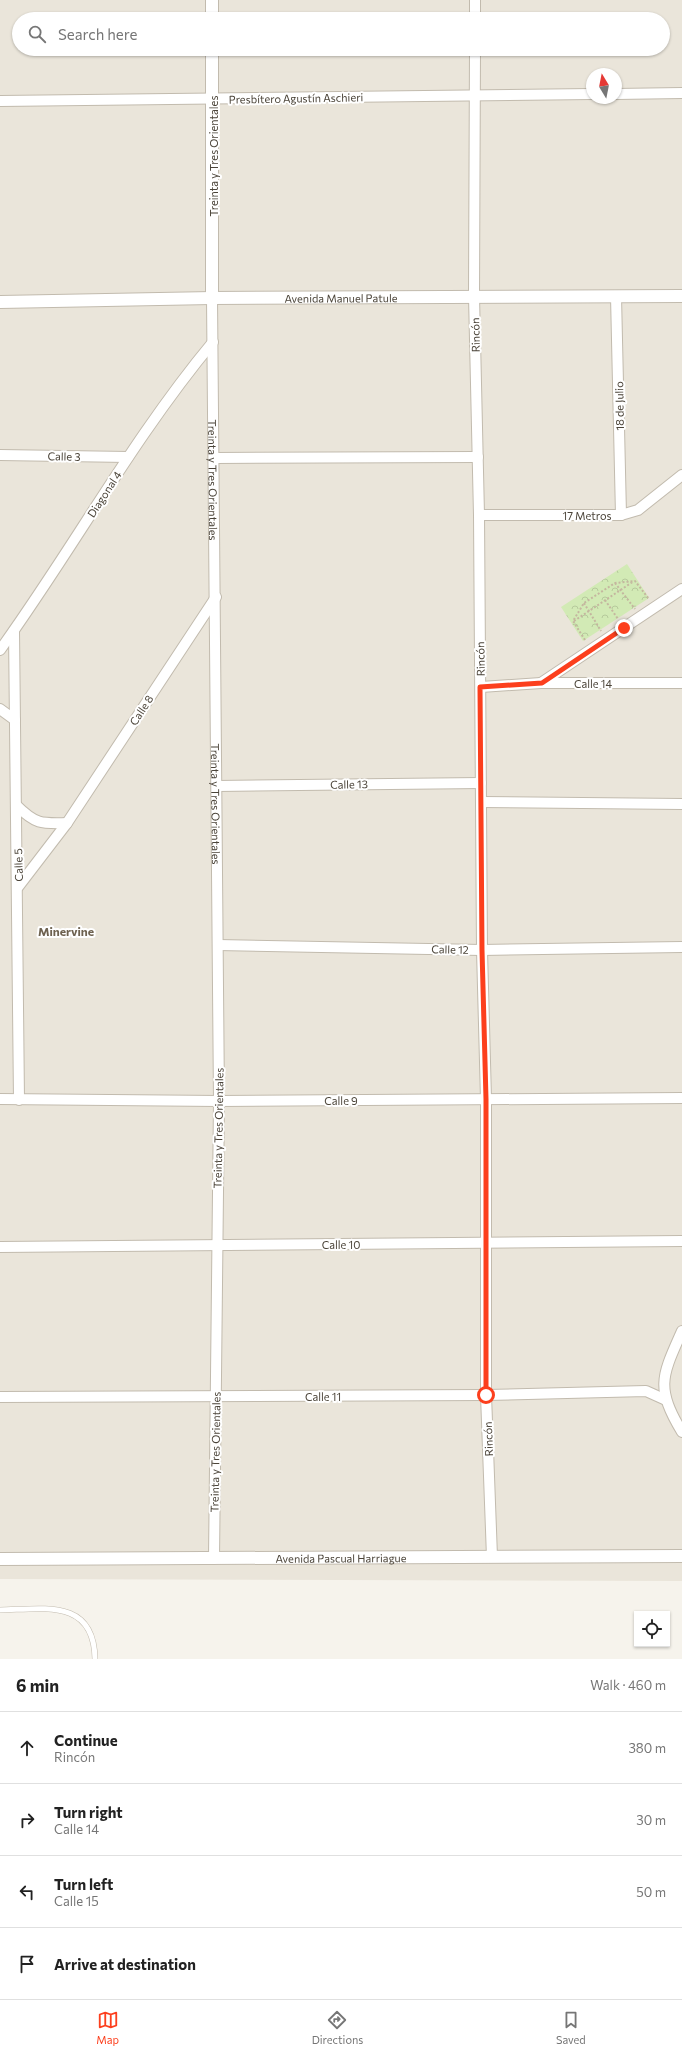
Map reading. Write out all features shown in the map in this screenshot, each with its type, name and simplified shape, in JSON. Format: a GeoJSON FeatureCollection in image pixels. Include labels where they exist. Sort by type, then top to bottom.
{"type":"FeatureCollection","features":[{"type":"Feature","properties":{"kind":"street"},"geometry":{"type":"LineString","coordinates":[[212,0],[212,12]]}},
{"type":"Feature","properties":{"kind":"street"},"geometry":{"type":"LineString","coordinates":[[475,0],[475,12]]}},
{"type":"Feature","properties":{"kind":"street","name":"Treinta y Tres Orientales"},"geometry":{"type":"LineString","coordinates":[[212,56],[212,298],[214,342],[219,1102],[216,1244],[214,1559]]}},
{"type":"Feature","properties":{"kind":"street","name":"Rincón"},"geometry":{"type":"LineString","coordinates":[[475,56],[474,296],[479,515],[482,950],[486,1099],[486,1395],[492,1557]]}},
{"type":"Feature","properties":{"kind":"street"},"geometry":{"type":"LineString","coordinates":[[622,94],[682,93]]}},
{"type":"Feature","properties":{"kind":"street","name":"Presbítero Agustín Aschieri"},"geometry":{"type":"LineString","coordinates":[[0,101],[213,100],[586,94]]}},
{"type":"Feature","properties":{"kind":"street","name":"18 de Julio"},"geometry":{"type":"LineString","coordinates":[[616,296],[621,515]]}},
{"type":"Feature","properties":{"kind":"street","name":"Avenida Manuel Patule"},"geometry":{"type":"LineString","coordinates":[[0,302],[212,298],[682,296]]}},
{"type":"Feature","properties":{"kind":"street","name":"Diagonal 4"},"geometry":{"type":"LineString","coordinates":[[0,650],[128,457],[182,380],[214,342]]}},
{"type":"Feature","properties":{"kind":"street","name":"Calle 3"},"geometry":{"type":"LineString","coordinates":[[0,455],[128,457]]}},
{"type":"Feature","properties":{"kind":"street"},"geometry":{"type":"LineString","coordinates":[[215,458],[478,457]]}},
{"type":"Feature","properties":{"kind":"street","name":"17 Metros"},"geometry":{"type":"LineString","coordinates":[[479,515],[621,515],[638,510],[682,475]]}},
{"type":"Feature","properties":{"kind":"street"},"geometry":{"type":"LineString","coordinates":[[542,683],[682,589]]}},
{"type":"Feature","properties":{"kind":"street","name":"Calle 8"},"geometry":{"type":"LineString","coordinates":[[18,887],[67,823],[216,597]]}},
{"type":"Feature","properties":{"kind":"street","name":"Calle 5"},"geometry":{"type":"LineString","coordinates":[[14,630],[18,887],[19,1100]]}},
{"type":"Feature","properties":{"kind":"street","name":"Calle 14"},"geometry":{"type":"LineString","coordinates":[[480,687],[542,683],[682,683]]}},
{"type":"Feature","properties":{"kind":"street"},"geometry":{"type":"LineString","coordinates":[[0,709],[15,720]]}},
{"type":"Feature","properties":{"kind":"street","name":"Calle 13"},"geometry":{"type":"LineString","coordinates":[[217,786],[481,783]]}},
{"type":"Feature","properties":{"kind":"street"},"geometry":{"type":"LineString","coordinates":[[482,802],[682,804]]}},
{"type":"Feature","properties":{"kind":"street"},"geometry":{"type":"LineString","coordinates":[[16,805],[29,819],[46,824],[67,823]]}},
{"type":"Feature","properties":{"kind":"street","name":"Calle 12"},"geometry":{"type":"LineString","coordinates":[[218,945],[482,950],[682,947]]}},
{"type":"Feature","properties":{"kind":"street","name":"Calle 9"},"geometry":{"type":"LineString","coordinates":[[0,1099],[219,1102],[682,1098]]}},
{"type":"Feature","properties":{"kind":"street","name":"Calle 10"},"geometry":{"type":"LineString","coordinates":[[0,1247],[682,1240]]}},
{"type":"Feature","properties":{"kind":"street"},"geometry":{"type":"LineString","coordinates":[[682,1331],[666,1368],[663,1391],[670,1412],[682,1432]]}},
{"type":"Feature","properties":{"kind":"street","name":"Calle 11"},"geometry":{"type":"LineString","coordinates":[[646,1391],[664,1381]]}},
{"type":"Feature","properties":{"kind":"street","name":"Calle 11"},"geometry":{"type":"LineString","coordinates":[[0,1397],[486,1395],[646,1391],[666,1400]]}},
{"type":"Feature","properties":{"kind":"street","name":"Avenida Pascual Harriague"},"geometry":{"type":"LineString","coordinates":[[0,1559],[682,1556]]}},
{"type":"Feature","properties":{"kind":"lane"},"geometry":{"type":"LineString","coordinates":[[0,1610],[53,1609],[69,1612],[82,1620],[90,1634],[95,1646],[95,1659]]}},
{"type":"Feature","properties":{"kind":"path"},"geometry":{"type":"LineString","coordinates":[[574,621],[584,603],[615,583],[635,581]]}},
{"type":"Feature","properties":{"kind":"path"},"geometry":{"type":"LineString","coordinates":[[574,621],[635,581]]}},
{"type":"Feature","properties":{"kind":"path"},"geometry":{"type":"LineString","coordinates":[[635,581],[654,607]]}},
{"type":"Feature","properties":{"kind":"path"},"geometry":{"type":"LineString","coordinates":[[615,583],[641,617]]}},
{"type":"Feature","properties":{"kind":"path"},"geometry":{"type":"LineString","coordinates":[[606,600],[624,628]]}},
{"type":"Feature","properties":{"kind":"path"},"geometry":{"type":"LineString","coordinates":[[584,603],[606,639]]}},
{"type":"Feature","properties":{"kind":"path"},"geometry":{"type":"LineString","coordinates":[[574,621],[591,650]]}},
{"type":"Feature","properties":{"kind":"shaded area"},"geometry":{"type":"Polygon","coordinates":[[[0,0],[682,0],[682,1581],[0,1579],[0,0]]]}},
{"type":"Feature","properties":{"kind":"green space"},"geometry":{"type":"Polygon","coordinates":[[[627,564],[649,598],[583,641],[561,607],[627,564]]]}},
{"type":"Feature","properties":{"kind":"district","name":"Minervine"},"geometry":{"type":"Point","coordinates":[66,931]}},
{"type":"Feature","properties":{"kind":"route"},"geometry":{"type":"LineString","coordinates":[[486,1395],[486,1099],[482,950],[480,687],[542,683],[624,628]]}}]}
